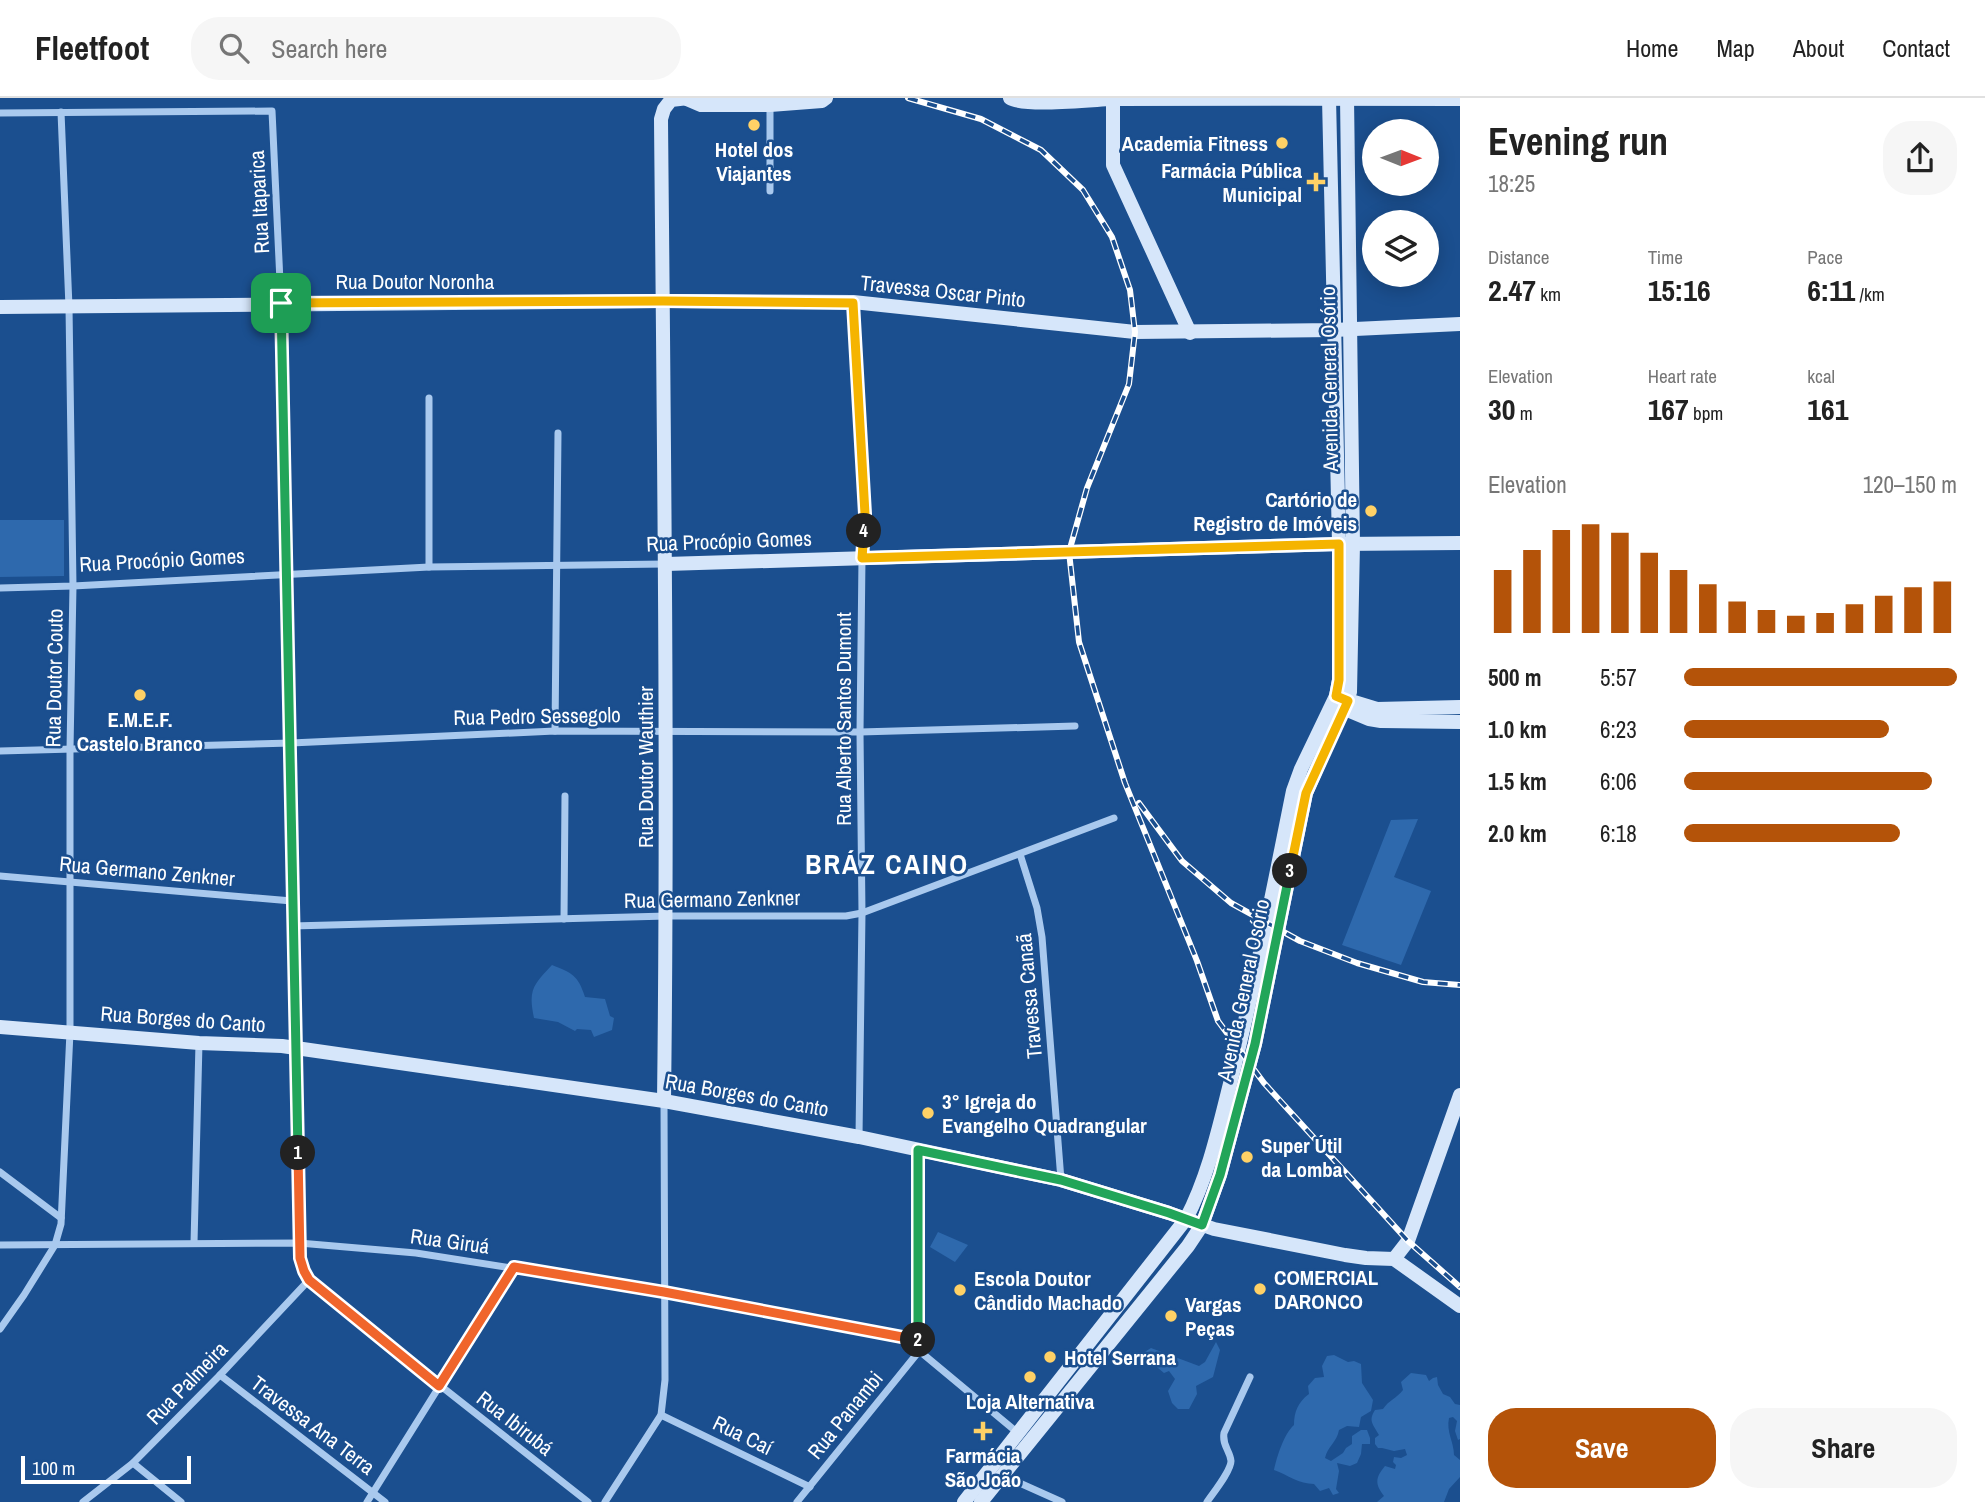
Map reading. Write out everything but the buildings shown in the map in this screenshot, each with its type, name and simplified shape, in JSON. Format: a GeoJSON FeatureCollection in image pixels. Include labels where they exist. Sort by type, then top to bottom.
{"type":"FeatureCollection","features":[{"type":"Feature","properties":{"kind":"street"},"geometry":{"type":"LineString","coordinates":[[687,98],[701,105],[770,105],[822,101],[825,98]]}},
{"type":"Feature","properties":{"kind":"street","name":"Rua Doutor Wauthier"},"geometry":{"type":"LineString","coordinates":[[661,1415],[665,1380],[664,1101],[667,916],[661,119],[671,100],[687,98]]}},
{"type":"Feature","properties":{"kind":"street"},"geometry":{"type":"LineString","coordinates":[[1010,98],[1017,102],[1113,98],[1460,99]]}},
{"type":"Feature","properties":{"kind":"street"},"geometry":{"type":"LineString","coordinates":[[1113,98],[1113,165],[1190,333]]}},
{"type":"Feature","properties":{"kind":"street","name":"Avenida General Osório"},"geometry":{"type":"LineString","coordinates":[[981,1502],[1188,1246],[1202,1225],[1243,1031],[1269,939],[1290,840],[1340,702],[1351,685],[1334,330],[1329,98]]}},
{"type":"Feature","properties":{"kind":"street","name":"Avenida General Osório"},"geometry":{"type":"LineString","coordinates":[[1346,544],[1349,329],[1347,99]]}},
{"type":"Feature","properties":{"kind":"street"},"geometry":{"type":"LineString","coordinates":[[770,105],[770,191]]}},
{"type":"Feature","properties":{"kind":"street"},"geometry":{"type":"LineString","coordinates":[[0,113],[61,111]]}},
{"type":"Feature","properties":{"kind":"street","name":"Rua Itaparica"},"geometry":{"type":"LineString","coordinates":[[61,111],[272,111],[281,303],[300,1258]]}},
{"type":"Feature","properties":{"kind":"street","name":"Rua Doutor Couto"},"geometry":{"type":"LineString","coordinates":[[0,1329],[55,1245],[61,1224],[70,1032],[73,586],[69,307],[61,111]]}},
{"type":"Feature","properties":{"kind":"street","name":"Travessa Oscar Pinto"},"geometry":{"type":"LineString","coordinates":[[663,301],[853,303],[1135,332],[1334,330],[1460,324]]}},
{"type":"Feature","properties":{"kind":"street","name":"Rua Doutor Noronha"},"geometry":{"type":"LineString","coordinates":[[0,307],[663,301]]}},
{"type":"Feature","properties":{"kind":"street","name":"Rua Alberto Santos Dumont"},"geometry":{"type":"LineString","coordinates":[[853,303],[865,514],[860,732],[862,914],[859,1137]]}},
{"type":"Feature","properties":{"kind":"street"},"geometry":{"type":"LineString","coordinates":[[429,398],[429,567]]}},
{"type":"Feature","properties":{"kind":"street"},"geometry":{"type":"LineString","coordinates":[[555,731],[558,433]]}},
{"type":"Feature","properties":{"kind":"street","name":"Rua Procópio Gomes"},"geometry":{"type":"LineString","coordinates":[[0,588],[429,567],[666,564],[1460,543]]}},
{"type":"Feature","properties":{"kind":"street"},"geometry":{"type":"LineString","coordinates":[[1340,702],[1376,715],[1460,722]]}},
{"type":"Feature","properties":{"kind":"street"},"geometry":{"type":"LineString","coordinates":[[1376,715],[1460,707]]}},
{"type":"Feature","properties":{"kind":"street","name":"Rua Pedro Sessegolo"},"geometry":{"type":"LineString","coordinates":[[0,751],[291,743],[555,731],[860,732],[1074,726]]}},
{"type":"Feature","properties":{"kind":"street"},"geometry":{"type":"LineString","coordinates":[[564,919],[565,796]]}},
{"type":"Feature","properties":{"kind":"street","name":"Rua Germano Zenkner"},"geometry":{"type":"LineString","coordinates":[[292,926],[667,916],[862,914],[1114,818]]}},
{"type":"Feature","properties":{"kind":"street","name":"Travessa Canaã"},"geometry":{"type":"LineString","coordinates":[[1020,854],[1037,908],[1042,937],[1061,1180]]}},
{"type":"Feature","properties":{"kind":"street","name":"Rua Germano Zenkner"},"geometry":{"type":"LineString","coordinates":[[0,876],[292,901]]}},
{"type":"Feature","properties":{"kind":"street","name":"Avenida General Osório"},"geometry":{"type":"LineString","coordinates":[[964,1502],[1186,1219],[1213,1174],[1255,1044],[1269,939]]}},
{"type":"Feature","properties":{"kind":"street","name":"Rua Borges do Canto"},"geometry":{"type":"LineString","coordinates":[[0,1027],[296,1048],[664,1101],[859,1137],[1061,1180],[1202,1225],[1345,1255],[1394,1259]]}},
{"type":"Feature","properties":{"kind":"street"},"geometry":{"type":"LineString","coordinates":[[194,1243],[199,1043]]}},
{"type":"Feature","properties":{"kind":"street"},"geometry":{"type":"LineString","coordinates":[[1460,1096],[1408,1241],[1394,1259],[1460,1306]]}},
{"type":"Feature","properties":{"kind":"street"},"geometry":{"type":"LineString","coordinates":[[918,1150],[920,1350],[1017,1433]]}},
{"type":"Feature","properties":{"kind":"street"},"geometry":{"type":"LineString","coordinates":[[0,1172],[61,1218]]}},
{"type":"Feature","properties":{"kind":"street","name":"Rua Giruá"},"geometry":{"type":"LineString","coordinates":[[0,1245],[299,1243],[416,1253],[664,1292],[918,1340]]}},
{"type":"Feature","properties":{"kind":"street","name":"Rua Ibirubá"},"geometry":{"type":"LineString","coordinates":[[300,1258],[309,1280],[587,1502]]}},
{"type":"Feature","properties":{"kind":"street"},"geometry":{"type":"LineString","coordinates":[[367,1502],[514,1267]]}},
{"type":"Feature","properties":{"kind":"street","name":"Rua Palmeira"},"geometry":{"type":"LineString","coordinates":[[83,1502],[133,1463],[309,1280]]}},
{"type":"Feature","properties":{"kind":"street","name":"Rua Panambi"},"geometry":{"type":"LineString","coordinates":[[797,1502],[920,1350]]}},
{"type":"Feature","properties":{"kind":"street","name":"Travessa Ana Terra"},"geometry":{"type":"LineString","coordinates":[[220,1375],[385,1502]]}},
{"type":"Feature","properties":{"kind":"street"},"geometry":{"type":"LineString","coordinates":[[1208,1502],[1229,1468],[1230,1457],[1223,1441],[1224,1433],[1250,1377]]}},
{"type":"Feature","properties":{"kind":"street"},"geometry":{"type":"LineString","coordinates":[[605,1502],[661,1415]]}},
{"type":"Feature","properties":{"kind":"street","name":"Rua Caí"},"geometry":{"type":"LineString","coordinates":[[661,1415],[810,1487]]}},
{"type":"Feature","properties":{"kind":"street"},"geometry":{"type":"LineString","coordinates":[[133,1463],[181,1502]]}},
{"type":"Feature","properties":{"kind":"street"},"geometry":{"type":"LineString","coordinates":[[1002,1475],[1062,1502]]}},
{"type":"Feature","properties":{"kind":"shaded area"},"geometry":{"type":"Polygon","coordinates":[[[0,520],[64,520],[64,576],[0,577],[0,520]]]}},
{"type":"Feature","properties":{"kind":"shaded area"},"geometry":{"type":"Polygon","coordinates":[[[1418,819],[1394,877],[1431,891],[1401,965],[1342,945],[1391,820],[1418,819]]]}},
{"type":"Feature","properties":{"kind":"shaded area"},"geometry":{"type":"Polygon","coordinates":[[[552,965],[573,976],[580,984],[585,997],[605,999],[610,1016],[614,1018],[612,1030],[594,1037],[591,1030],[575,1031],[558,1022],[534,1018],[534,988],[552,965]]]}},
{"type":"Feature","properties":{"kind":"shaded area"},"geometry":{"type":"Polygon","coordinates":[[[938,1232],[968,1245],[955,1262],[930,1247],[938,1232]]]}},
{"type":"Feature","properties":{"kind":"shaded area"},"geometry":{"type":"Polygon","coordinates":[[[1216,1342],[1220,1350],[1213,1377],[1196,1386],[1197,1394],[1189,1409],[1178,1409],[1172,1403],[1168,1391],[1175,1379],[1169,1371],[1164,1373],[1152,1363],[1146,1362],[1143,1353],[1151,1348],[1199,1366],[1205,1362],[1216,1342]]]}},
{"type":"Feature","properties":{"kind":"shaded area"},"geometry":{"type":"Polygon","coordinates":[[[1334,1355],[1348,1362],[1361,1364],[1362,1383],[1373,1400],[1371,1411],[1361,1417],[1359,1427],[1347,1426],[1339,1430],[1326,1454],[1325,1458],[1331,1461],[1352,1444],[1352,1436],[1361,1430],[1367,1430],[1370,1444],[1362,1444],[1357,1463],[1350,1466],[1337,1463],[1339,1471],[1336,1489],[1339,1493],[1333,1495],[1329,1488],[1320,1491],[1314,1484],[1298,1481],[1274,1470],[1284,1440],[1294,1425],[1297,1408],[1309,1394],[1308,1386],[1315,1378],[1324,1377],[1322,1366],[1327,1356],[1334,1355]]]}},
{"type":"Feature","properties":{"kind":"shaded area"},"geometry":{"type":"Polygon","coordinates":[[[1411,1373],[1426,1375],[1429,1381],[1437,1377],[1443,1394],[1460,1405],[1460,1439],[1458,1440],[1455,1431],[1457,1421],[1453,1417],[1449,1418],[1448,1423],[1454,1455],[1460,1460],[1460,1477],[1449,1489],[1444,1502],[1377,1502],[1384,1496],[1377,1481],[1382,1470],[1385,1466],[1395,1469],[1394,1457],[1407,1455],[1405,1449],[1394,1451],[1378,1448],[1375,1438],[1379,1435],[1372,1417],[1375,1410],[1383,1409],[1401,1393],[1401,1382],[1411,1373]]]}},
{"type":"Feature","properties":{"kind":"railway"},"geometry":{"type":"LineString","coordinates":[[908,98],[981,119],[1041,150],[1083,190],[1112,237],[1130,290],[1135,332],[1129,384],[1087,488],[1069,552],[1079,642],[1125,783],[1197,961],[1218,1021],[1264,1083],[1408,1241],[1460,1287]]}},
{"type":"Feature","properties":{"kind":"railway"},"geometry":{"type":"LineString","coordinates":[[1139,803],[1182,861],[1231,903],[1300,941],[1357,963],[1423,982],[1460,985]]}},
{"type":"Feature","properties":{"kind":"place","name":"Hotel dos Viajantes"},"geometry":{"type":"Point","coordinates":[754,125]}},
{"type":"Feature","properties":{"kind":"place","name":"Academia Fitness"},"geometry":{"type":"Point","coordinates":[1282,143]}},
{"type":"Feature","properties":{"kind":"place","name":"Farmácia Pública Municipal"},"geometry":{"type":"Point","coordinates":[1316,182]}},
{"type":"Feature","properties":{"kind":"place","name":"Cartório de Registro de Imóveis"},"geometry":{"type":"Point","coordinates":[1371,511]}},
{"type":"Feature","properties":{"kind":"place","name":"E.M.E.F. Castelo Branco"},"geometry":{"type":"Point","coordinates":[140,695]}},
{"type":"Feature","properties":{"kind":"place","name":"3° Igreja do Evangelho Quadrangular"},"geometry":{"type":"Point","coordinates":[928,1113]}},
{"type":"Feature","properties":{"kind":"place","name":"Super Útil da Lomba"},"geometry":{"type":"Point","coordinates":[1247,1157]}},
{"type":"Feature","properties":{"kind":"place","name":"COMERCIAL DARONCO"},"geometry":{"type":"Point","coordinates":[1260,1289]}},
{"type":"Feature","properties":{"kind":"place","name":"Escola Doutor Cândido Machado"},"geometry":{"type":"Point","coordinates":[960,1290]}},
{"type":"Feature","properties":{"kind":"place","name":"Vargas Peças"},"geometry":{"type":"Point","coordinates":[1171,1316]}},
{"type":"Feature","properties":{"kind":"place","name":"Hotel Serrana"},"geometry":{"type":"Point","coordinates":[1050,1357]}},
{"type":"Feature","properties":{"kind":"place","name":"Loja Alternativa"},"geometry":{"type":"Point","coordinates":[1030,1377]}},
{"type":"Feature","properties":{"kind":"place","name":"Farmácia São João"},"geometry":{"type":"Point","coordinates":[983,1431]}},
{"type":"Feature","properties":{"kind":"district","name":"BRÁZ CAINO"},"geometry":{"type":"Point","coordinates":[887,864]}},
{"type":"Feature","properties":{"kind":"route"},"geometry":{"type":"LineString","coordinates":[[281,303],[853,303],[865,514],[862,558],[1339,544],[1339,687],[1336,696],[1348,701],[1306,793],[1255,1044],[1220,1175],[1202,1225],[1061,1180],[918,1150],[918,1340],[514,1267],[439,1386],[309,1280],[300,1258],[299,1243],[281,303]]}}]}
